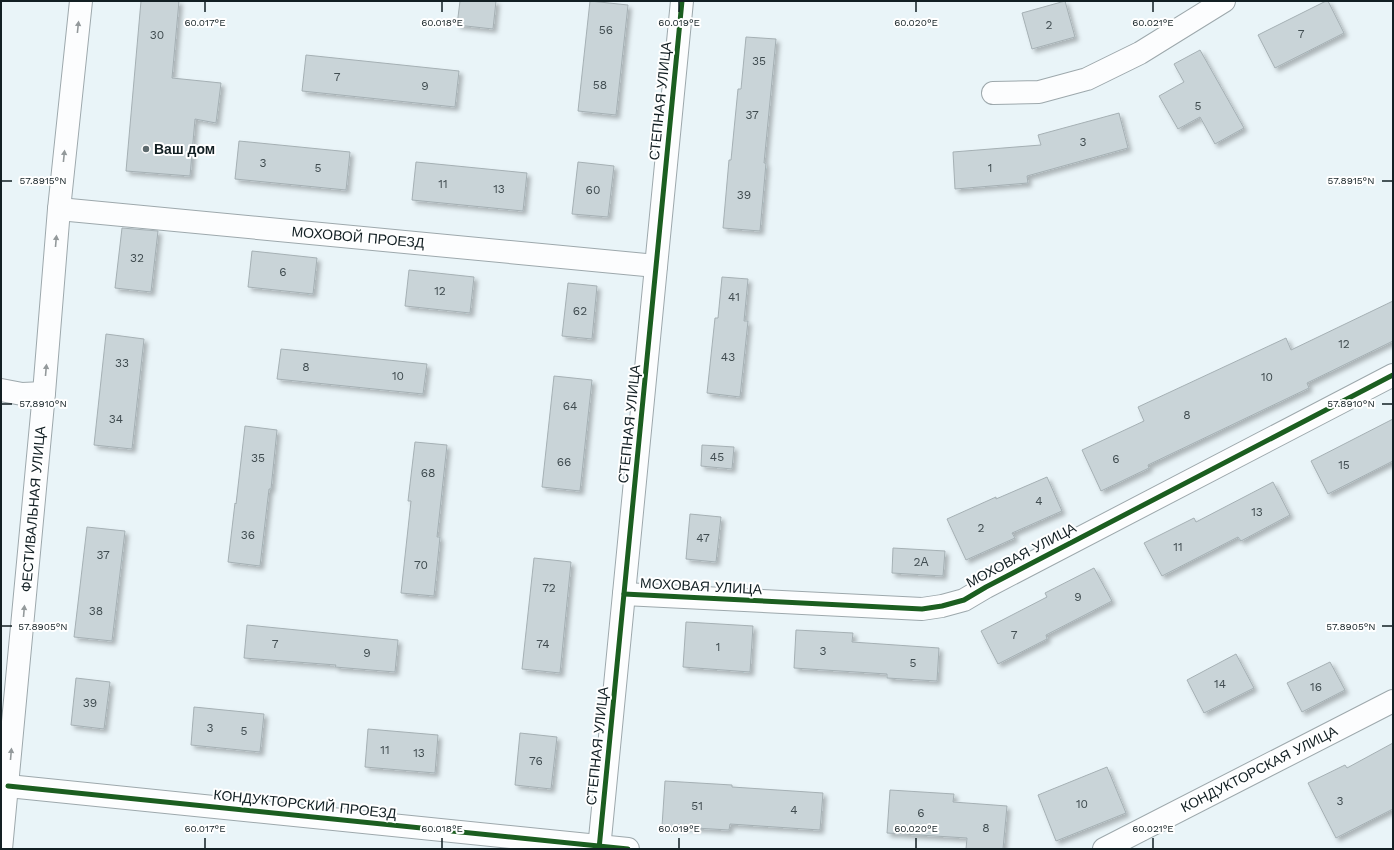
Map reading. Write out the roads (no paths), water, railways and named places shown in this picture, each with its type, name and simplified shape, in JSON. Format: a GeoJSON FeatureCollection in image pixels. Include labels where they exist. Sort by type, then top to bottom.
{"type":"FeatureCollection","features":[{"type":"Feature","properties":{"kind":"street","name":"ФЕСТИВАЛЬНАЯ УЛИЦА"},"geometry":{"type":"LineString","coordinates":[[1,849],[44,392],[59,209],[81,1]]}},
{"type":"Feature","properties":{"kind":"street","name":"СТЕПНАЯ УЛИЦА"},"geometry":{"type":"LineString","coordinates":[[599,847],[682,1]]}},
{"type":"Feature","properties":{"kind":"street"},"geometry":{"type":"LineString","coordinates":[[993,93],[1039,92],[1087,79],[1140,53],[1219,2]]}},
{"type":"Feature","properties":{"kind":"street","name":"МОХОВОЙ ПРОЕЗД"},"geometry":{"type":"LineString","coordinates":[[59,209],[656,266]]}},
{"type":"Feature","properties":{"kind":"street","name":"МОХОВАЯ УЛИЦА"},"geometry":{"type":"LineString","coordinates":[[624,594],[922,608],[950,604],[964,600],[986,587],[1393,375]]}},
{"type":"Feature","properties":{"kind":"street"},"geometry":{"type":"LineString","coordinates":[[1,390],[22,394],[44,392]]}},
{"type":"Feature","properties":{"kind":"street","name":"КОНДУКТОРСКАЯ УЛИЦА"},"geometry":{"type":"LineString","coordinates":[[1104,849],[1393,701]]}},
{"type":"Feature","properties":{"kind":"street","name":"КОНДУКТОРСКИЙ ПРОЕЗД"},"geometry":{"type":"LineString","coordinates":[[8,786],[599,847]]}},
{"type":"Feature","properties":{"kind":"street"},"geometry":{"type":"LineString","coordinates":[[599,847],[628,849]]}},
{"type":"Feature","properties":{"kind":"place","name":"Ваш дом"},"geometry":{"type":"Point","coordinates":[146,149]}}]}
